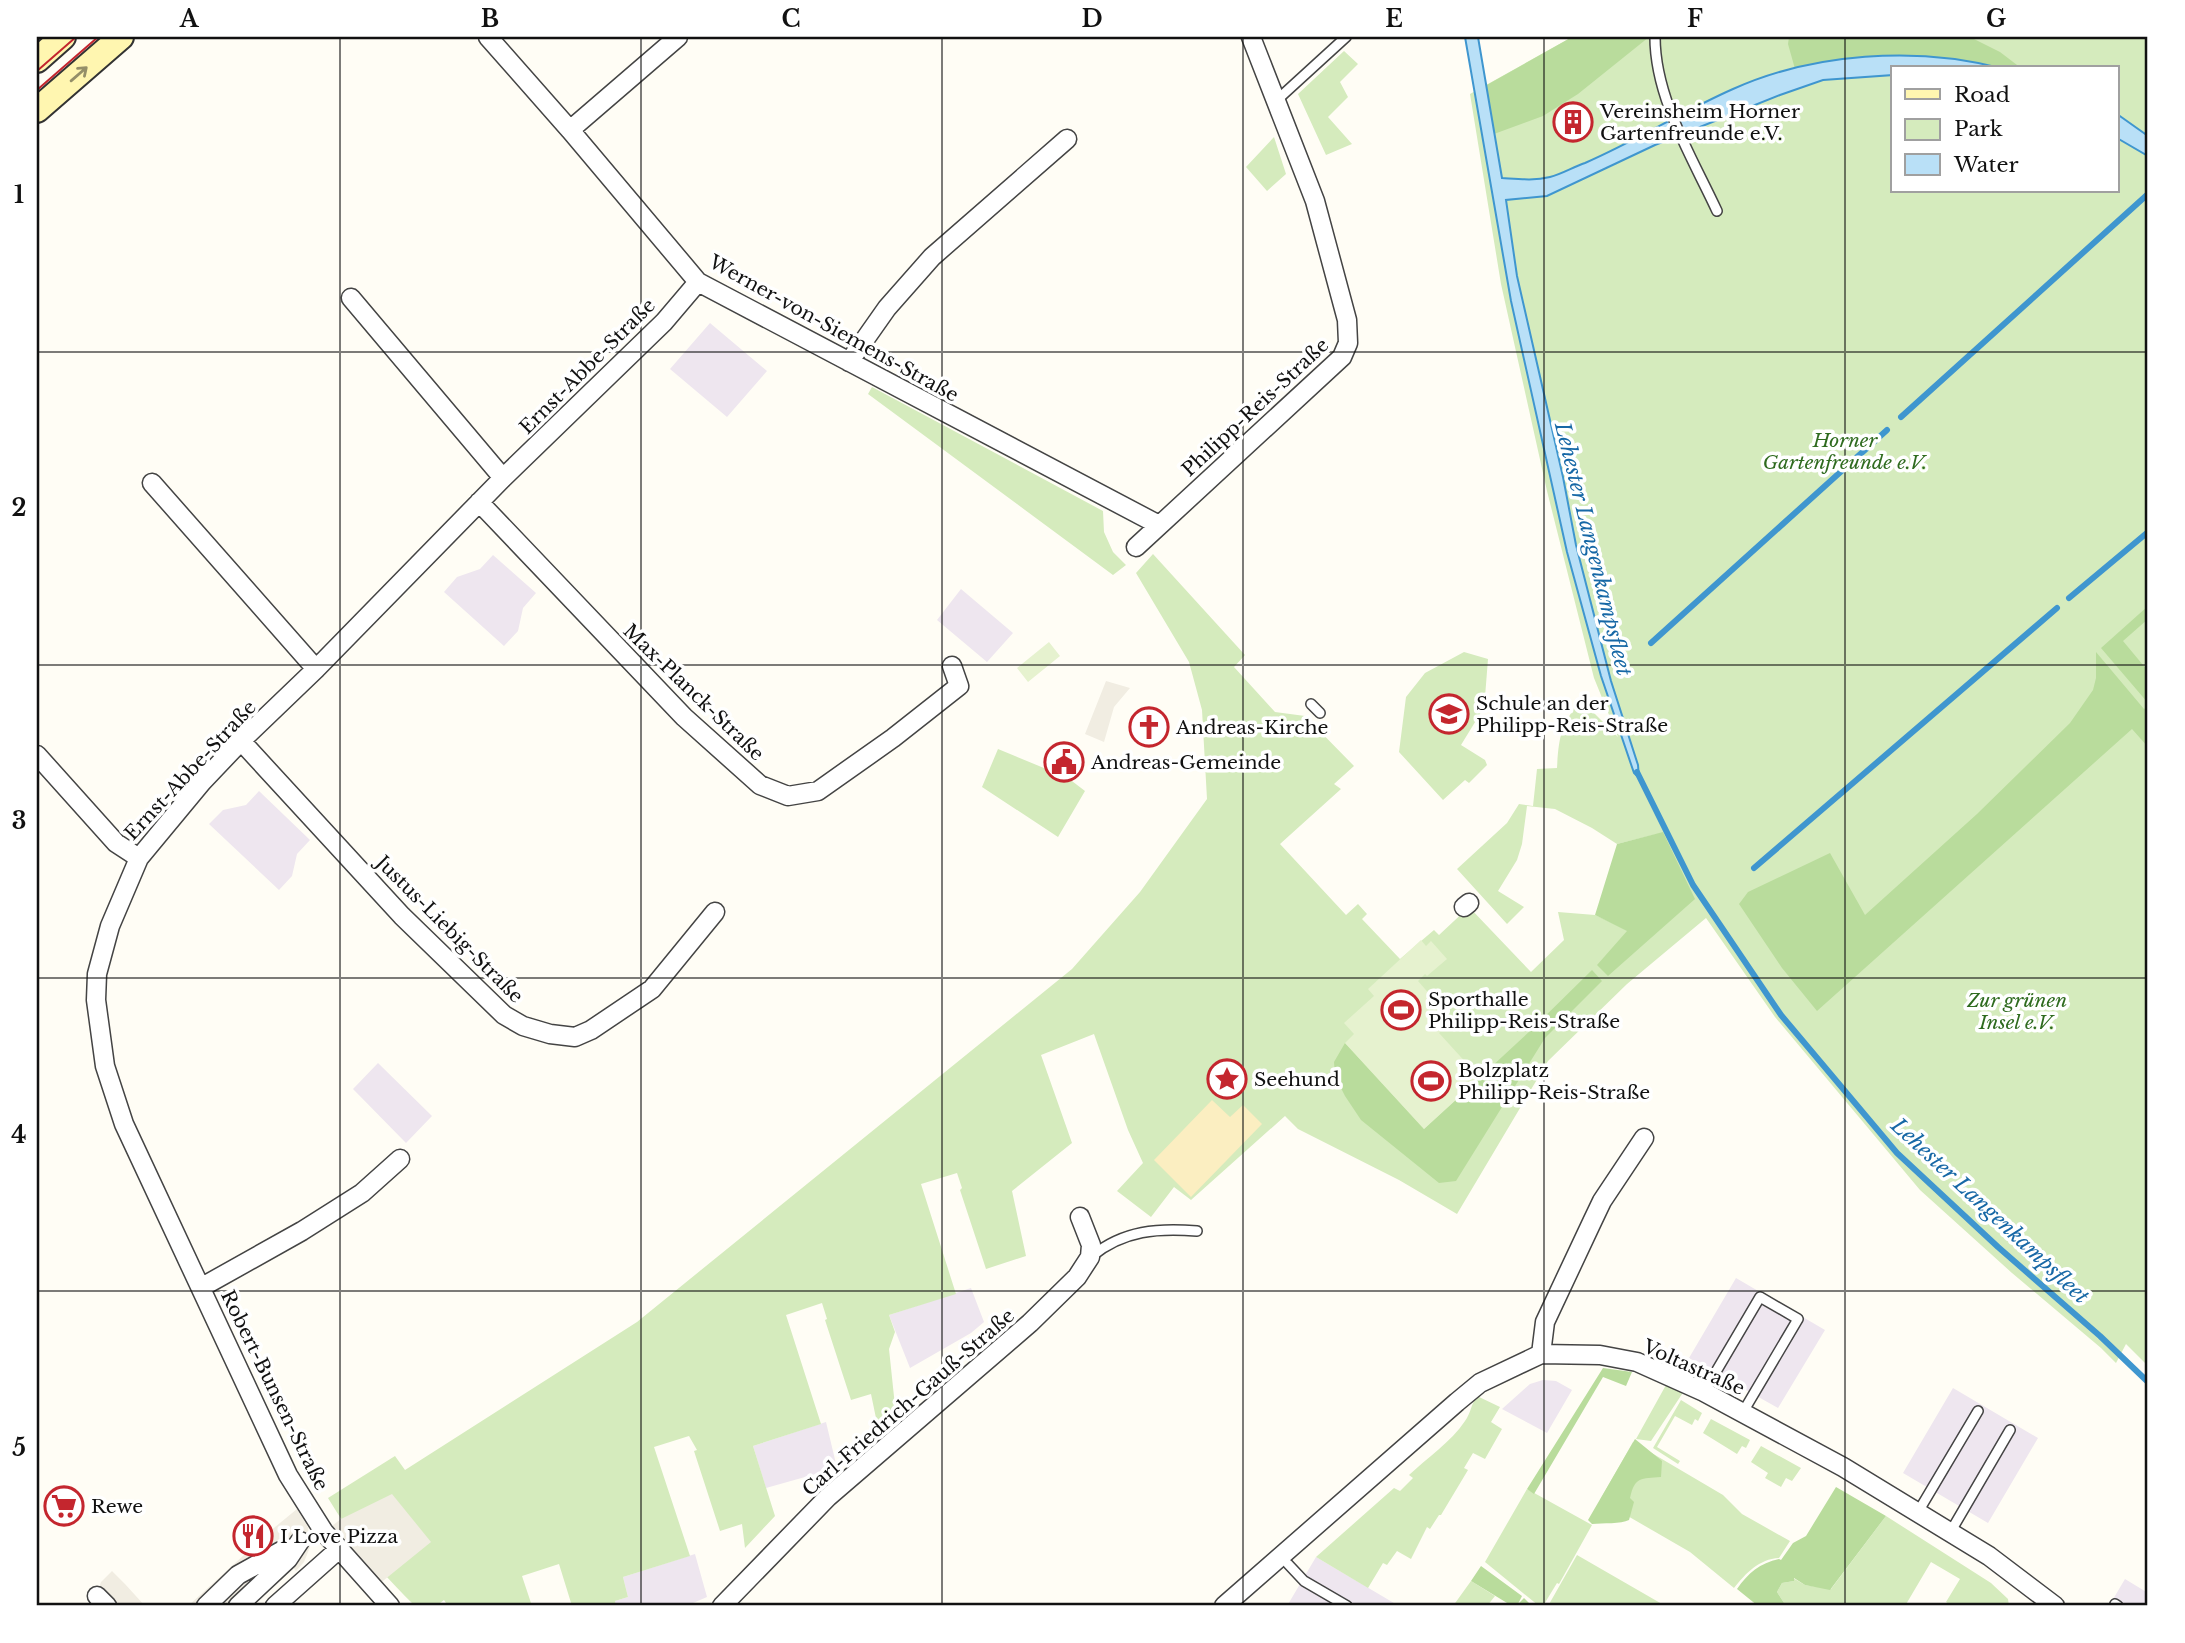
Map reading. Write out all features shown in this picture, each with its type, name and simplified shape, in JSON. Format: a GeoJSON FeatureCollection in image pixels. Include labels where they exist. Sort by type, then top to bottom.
{"type":"FeatureCollection","features":[{"type":"Feature","properties":{"kind":"main road"},"geometry":{"type":"LineString","coordinates":[[37,60],[63,37]]}},
{"type":"Feature","properties":{"kind":"main road"},"geometry":{"type":"LineString","coordinates":[[37,110],[121,37]]}},
{"type":"Feature","properties":{"kind":"street","name":"Werner-von-Siemens-Straße"},"geometry":{"type":"LineString","coordinates":[[488,37],[698,282],[1159,525]]}},
{"type":"Feature","properties":{"kind":"street"},"geometry":{"type":"LineString","coordinates":[[570,130],[678,37]]}},
{"type":"Feature","properties":{"kind":"street","name":"Philipp-Reis-Straße"},"geometry":{"type":"LineString","coordinates":[[1136,547],[1342,357],[1348,343],[1347,320],[1315,201],[1251,37]]}},
{"type":"Feature","properties":{"kind":"street"},"geometry":{"type":"LineString","coordinates":[[849,362],[887,308],[932,257],[1067,139]]}},
{"type":"Feature","properties":{"kind":"street","name":"Ernst-Abbe-Straße"},"geometry":{"type":"LineString","coordinates":[[37,755],[116,842],[139,858],[202,782],[241,741],[316,669],[503,478],[664,322],[698,282]]}},
{"type":"Feature","properties":{"kind":"street"},"geometry":{"type":"LineString","coordinates":[[351,298],[503,478]]}},
{"type":"Feature","properties":{"kind":"street"},"geometry":{"type":"LineString","coordinates":[[152,483],[316,669]]}},
{"type":"Feature","properties":{"kind":"street","name":"Max-Planck-Straße"},"geometry":{"type":"LineString","coordinates":[[479,502],[684,718],[760,785],[788,796],[818,791],[893,738],[959,686],[952,666]]}},
{"type":"Feature","properties":{"kind":"street","name":"Justus-Liebig-Straße"},"geometry":{"type":"LineString","coordinates":[[241,741],[402,916],[474,988],[504,1015],[523,1027],[575,1037],[591,1030],[652,989],[715,912]]}},
{"type":"Feature","properties":{"kind":"street","name":"Robert-Bunsen-Straße"},"geometry":{"type":"LineString","coordinates":[[139,858],[110,926],[97,974],[96,1000],[105,1066],[127,1131],[288,1475],[338,1550],[390,1606]]}},
{"type":"Feature","properties":{"kind":"street"},"geometry":{"type":"LineString","coordinates":[[1541,1354],[1545,1322],[1602,1201],[1644,1138]]}},
{"type":"Feature","properties":{"kind":"street","name":"Robert-Bunsen-Straße"},"geometry":{"type":"LineString","coordinates":[[202,1287],[302,1231],[362,1193],[400,1159]]}},
{"type":"Feature","properties":{"kind":"street"},"geometry":{"type":"LineString","coordinates":[[1080,1217],[1091,1245],[1090,1257]]}},
{"type":"Feature","properties":{"kind":"street","name":"Carl-Friedrich-Gauß-Straße"},"geometry":{"type":"LineString","coordinates":[[722,1606],[828,1497],[1030,1323],[1077,1277],[1090,1257]]}},
{"type":"Feature","properties":{"kind":"street","name":"Voltastraße"},"geometry":{"type":"LineString","coordinates":[[1230,1601],[1480,1383],[1541,1354],[1600,1355],[1637,1362],[1704,1392],[1843,1467],[1951,1531],[1989,1556],[2053,1606]]}},
{"type":"Feature","properties":{"kind":"street"},"geometry":{"type":"LineString","coordinates":[[213,1606],[250,1582],[295,1543]]}},
{"type":"Feature","properties":{"kind":"street"},"geometry":{"type":"LineString","coordinates":[[275,1606],[338,1550]]}},
{"type":"Feature","properties":{"kind":"street"},"geometry":{"type":"LineString","coordinates":[[238,1606],[250,1582]]}},
{"type":"Feature","properties":{"kind":"street"},"geometry":{"type":"LineString","coordinates":[[1230,1601],[1252,1606]]}},
{"type":"Feature","properties":{"kind":"lane"},"geometry":{"type":"LineString","coordinates":[[1277,100],[1346,37]]}},
{"type":"Feature","properties":{"kind":"lane"},"geometry":{"type":"LineString","coordinates":[[1655,37],[1655,58],[1668,104],[1717,211]]}},
{"type":"Feature","properties":{"kind":"lane"},"geometry":{"type":"LineString","coordinates":[[1311,704],[1320,713]]}},
{"type":"Feature","properties":{"kind":"lane"},"geometry":{"type":"LineString","coordinates":[[1090,1257],[1101,1248],[1142,1231],[1164,1228],[1197,1231]]}},
{"type":"Feature","properties":{"kind":"lane"},"geometry":{"type":"LineString","coordinates":[[1704,1392],[1760,1297],[1798,1319],[1743,1412]]}},
{"type":"Feature","properties":{"kind":"lane"},"geometry":{"type":"LineString","coordinates":[[1918,1512],[1978,1411]]}},
{"type":"Feature","properties":{"kind":"lane"},"geometry":{"type":"LineString","coordinates":[[1951,1531],[2010,1430]]}},
{"type":"Feature","properties":{"kind":"lane"},"geometry":{"type":"LineString","coordinates":[[1288,1564],[1304,1581],[1347,1606]]}},
{"type":"Feature","properties":{"kind":"shaded area"},"geometry":{"type":"Polygon","coordinates":[[[710,323],[767,371],[727,417],[670,369],[710,323]]]}},
{"type":"Feature","properties":{"kind":"shaded area"},"geometry":{"type":"Polygon","coordinates":[[[493,555],[536,593],[523,608],[518,631],[504,646],[444,592],[457,577],[480,569],[493,555]]]}},
{"type":"Feature","properties":{"kind":"shaded area"},"geometry":{"type":"Polygon","coordinates":[[[961,589],[1013,633],[987,662],[937,620],[961,589]]]}},
{"type":"Feature","properties":{"kind":"shaded area"},"geometry":{"type":"Polygon","coordinates":[[[1106,681],[1130,688],[1114,707],[1104,742],[1085,734],[1106,681]]]}},
{"type":"Feature","properties":{"kind":"shaded area"},"geometry":{"type":"Polygon","coordinates":[[[259,791],[310,840],[297,854],[292,876],[279,890],[209,824],[223,810],[246,805],[259,791]]]}},
{"type":"Feature","properties":{"kind":"shaded area"},"geometry":{"type":"Polygon","coordinates":[[[378,1063],[432,1116],[406,1143],[353,1089],[378,1063]]]}},
{"type":"Feature","properties":{"kind":"shaded area"},"geometry":{"type":"Polygon","coordinates":[[[1736,1278],[1825,1330],[1778,1408],[1689,1358],[1736,1278]]]}},
{"type":"Feature","properties":{"kind":"shaded area"},"geometry":{"type":"Polygon","coordinates":[[[971,1288],[984,1322],[971,1333],[910,1368],[889,1315],[971,1288]]]}},
{"type":"Feature","properties":{"kind":"shaded area"},"geometry":{"type":"Polygon","coordinates":[[[1543,1380],[1556,1381],[1572,1390],[1547,1433],[1502,1409],[1530,1384],[1543,1380]]]}},
{"type":"Feature","properties":{"kind":"shaded area"},"geometry":{"type":"Polygon","coordinates":[[[1953,1388],[2038,1438],[1988,1523],[1903,1473],[1953,1388]]]}},
{"type":"Feature","properties":{"kind":"shaded area"},"geometry":{"type":"Polygon","coordinates":[[[826,1422],[837,1468],[766,1488],[753,1446],[826,1422]]]}},
{"type":"Feature","properties":{"kind":"shaded area"},"geometry":{"type":"Polygon","coordinates":[[[392,1494],[431,1542],[373,1589],[324,1532],[341,1519],[392,1494]]]}},
{"type":"Feature","properties":{"kind":"shaded area"},"geometry":{"type":"Polygon","coordinates":[[[297,1509],[308,1527],[310,1547],[304,1562],[296,1571],[291,1565],[246,1606],[188,1606],[269,1532],[297,1509]]]}},
{"type":"Feature","properties":{"kind":"shaded area"},"geometry":{"type":"Polygon","coordinates":[[[695,1554],[707,1597],[686,1606],[616,1606],[615,1601],[628,1597],[623,1577],[695,1554]]]}},
{"type":"Feature","properties":{"kind":"shaded area"},"geometry":{"type":"Polygon","coordinates":[[[1316,1557],[1399,1606],[1287,1606],[1316,1557]]]}},
{"type":"Feature","properties":{"kind":"shaded area"},"geometry":{"type":"Polygon","coordinates":[[[112,1571],[145,1606],[98,1606],[94,1602],[101,1582],[112,1571]]]}},
{"type":"Feature","properties":{"kind":"shaded area"},"geometry":{"type":"Polygon","coordinates":[[[2125,1579],[2148,1593],[2148,1606],[2109,1606],[2125,1579]]]}},
{"type":"Feature","properties":{"kind":"green space"},"geometry":{"type":"Polygon","coordinates":[[[1572,37],[2148,37],[2148,1366],[2126,1344],[2116,1363],[1920,1190],[1775,1017],[1706,918],[1627,984],[1548,1061],[1457,1214],[1399,1180],[1298,1129],[1285,1116],[1191,1200],[1174,1187],[1151,1217],[1117,1191],[1143,1163],[1128,1130],[1094,1034],[1041,1055],[1072,1143],[1012,1191],[1026,1256],[986,1269],[957,1173],[921,1184],[956,1294],[889,1315],[895,1332],[889,1349],[895,1406],[877,1423],[871,1394],[851,1400],[822,1303],[786,1315],[821,1424],[753,1446],[775,1516],[745,1548],[742,1524],[720,1531],[694,1451],[697,1450],[689,1436],[654,1447],[690,1556],[623,1577],[628,1597],[615,1601],[616,1606],[572,1606],[559,1564],[522,1576],[532,1606],[448,1606],[444,1600],[436,1606],[415,1606],[368,1555],[328,1498],[395,1456],[405,1470],[637,1322],[1072,969],[1140,892],[1207,799],[1202,710],[1189,662],[1136,573],[1153,554],[1245,655],[1234,667],[1275,712],[1305,716],[1354,766],[1334,784],[1341,789],[1280,844],[1346,915],[1358,904],[1367,914],[1362,919],[1400,959],[1434,930],[1439,935],[1469,907],[1531,972],[1564,940],[1558,912],[1595,915],[1628,930],[1657,834],[1617,844],[1555,809],[1527,806],[1517,860],[1498,891],[1524,907],[1507,924],[1457,869],[1507,823],[1519,804],[1533,806],[1537,769],[1557,768],[1562,732],[1580,699],[1618,737],[1594,678],[1547,491],[1501,284],[1470,94],[1572,37]]]}},
{"type":"Feature","properties":{"kind":"green space"},"geometry":{"type":"Polygon","coordinates":[[[1572,37],[1649,37],[1578,94],[1543,116],[1494,134],[1485,86],[1572,37]]]}},
{"type":"Feature","properties":{"kind":"green space"},"geometry":{"type":"Polygon","coordinates":[[[1789,37],[1970,37],[2000,52],[2018,66],[1996,66],[1927,56],[1889,56],[1795,69],[1788,44],[1789,37]]]}},
{"type":"Feature","properties":{"kind":"green space"},"geometry":{"type":"Polygon","coordinates":[[[1344,51],[1358,64],[1340,82],[1348,97],[1328,117],[1352,144],[1326,155],[1298,94],[1344,51]]]}},
{"type":"Feature","properties":{"kind":"green space"},"geometry":{"type":"Polygon","coordinates":[[[1274,137],[1286,174],[1267,191],[1246,167],[1274,137]]]}},
{"type":"Feature","properties":{"kind":"green space"},"geometry":{"type":"Polygon","coordinates":[[[872,387],[1103,511],[1104,532],[1113,552],[1126,565],[1113,575],[868,394],[872,387]]]}},
{"type":"Feature","properties":{"kind":"green space"},"geometry":{"type":"Polygon","coordinates":[[[2148,606],[2148,619],[2123,641],[2148,671],[2148,703],[2101,648],[2148,606]]]}},
{"type":"Feature","properties":{"kind":"green space"},"geometry":{"type":"Polygon","coordinates":[[[1049,642],[1060,656],[1028,682],[1017,668],[1049,642]]]}},
{"type":"Feature","properties":{"kind":"green space"},"geometry":{"type":"Polygon","coordinates":[[[1464,652],[1488,659],[1485,697],[1480,714],[1461,745],[1485,760],[1487,765],[1469,783],[1465,780],[1443,800],[1399,752],[1406,697],[1425,673],[1464,652]]]}},
{"type":"Feature","properties":{"kind":"green space"},"geometry":{"type":"Polygon","coordinates":[[[2096,652],[2144,709],[2148,706],[2148,747],[2132,729],[1817,1011],[1782,968],[1739,904],[1748,892],[1830,853],[1865,915],[1977,814],[2070,723],[2093,690],[2096,652]]]}},
{"type":"Feature","properties":{"kind":"green space"},"geometry":{"type":"Polygon","coordinates":[[[998,749],[1068,778],[1085,791],[1058,837],[982,787],[998,749]]]}},
{"type":"Feature","properties":{"kind":"green space"},"geometry":{"type":"Polygon","coordinates":[[[1663,832],[1695,899],[1608,976],[1597,965],[1627,931],[1595,915],[1617,844],[1663,832]]]}},
{"type":"Feature","properties":{"kind":"green space","name":"Sporthalle Philipp-Reis-Straße"},"geometry":{"type":"Polygon","coordinates":[[[1421,940],[1426,946],[1431,941],[1447,959],[1418,981],[1452,1020],[1439,1033],[1480,1078],[1424,1129],[1345,1043],[1354,1034],[1344,1023],[1374,996],[1368,989],[1421,940]]]}},
{"type":"Feature","properties":{"kind":"green space"},"geometry":{"type":"Polygon","coordinates":[[[1592,970],[1602,981],[1545,1038],[1456,1181],[1439,1183],[1361,1120],[1335,1076],[1334,1062],[1345,1043],[1424,1129],[1592,970]]]}},
{"type":"Feature","properties":{"kind":"green space"},"geometry":{"type":"Polygon","coordinates":[[[1603,1368],[1632,1372],[1626,1386],[1603,1377],[1534,1494],[1527,1489],[1603,1368]]]}},
{"type":"Feature","properties":{"kind":"green space"},"geometry":{"type":"Polygon","coordinates":[[[1671,1376],[1688,1385],[1651,1441],[1636,1439],[1671,1376]]]}},
{"type":"Feature","properties":{"kind":"green space"},"geometry":{"type":"Polygon","coordinates":[[[1477,1396],[1500,1407],[1491,1422],[1502,1429],[1485,1459],[1473,1453],[1464,1468],[1468,1470],[1441,1515],[1430,1529],[1427,1527],[1411,1559],[1397,1551],[1387,1565],[1383,1563],[1368,1588],[1316,1557],[1394,1488],[1400,1491],[1413,1478],[1409,1475],[1459,1429],[1477,1396]]]}},
{"type":"Feature","properties":{"kind":"green space"},"geometry":{"type":"Polygon","coordinates":[[[1681,1400],[1702,1413],[1698,1421],[1695,1419],[1692,1425],[1675,1416],[1657,1447],[1680,1461],[1678,1464],[1653,1448],[1681,1400]]]}},
{"type":"Feature","properties":{"kind":"green space"},"geometry":{"type":"Polygon","coordinates":[[[1711,1419],[1750,1440],[1746,1448],[1742,1446],[1737,1454],[1703,1433],[1711,1419]]]}},
{"type":"Feature","properties":{"kind":"green space"},"geometry":{"type":"Polygon","coordinates":[[[1635,1439],[1662,1461],[1661,1477],[1640,1480],[1634,1486],[1630,1498],[1634,1502],[1629,1520],[1592,1524],[1588,1520],[1635,1439]]]}},
{"type":"Feature","properties":{"kind":"green space"},"geometry":{"type":"Polygon","coordinates":[[[1633,1442],[1723,1495],[1742,1514],[1790,1541],[1779,1558],[1759,1564],[1734,1588],[1690,1552],[1600,1500],[1633,1442]]]}},
{"type":"Feature","properties":{"kind":"green space"},"geometry":{"type":"Polygon","coordinates":[[[1761,1446],[1801,1468],[1792,1481],[1786,1478],[1781,1487],[1765,1478],[1768,1473],[1751,1462],[1761,1446]]]}},
{"type":"Feature","properties":{"kind":"green space"},"geometry":{"type":"Polygon","coordinates":[[[1836,1487],[1886,1516],[1830,1590],[1805,1585],[1794,1578],[1794,1581],[1782,1583],[1777,1592],[1786,1606],[1758,1606],[1737,1589],[1755,1570],[1766,1563],[1781,1560],[1793,1543],[1806,1536],[1836,1487]]]}},
{"type":"Feature","properties":{"kind":"green space"},"geometry":{"type":"Polygon","coordinates":[[[1527,1489],[1592,1525],[1559,1584],[1557,1583],[1543,1606],[1539,1606],[1485,1562],[1527,1489]]]}},
{"type":"Feature","properties":{"kind":"green space"},"geometry":{"type":"Polygon","coordinates":[[[1886,1516],[1991,1583],[2008,1599],[2009,1606],[1952,1606],[1946,1602],[1960,1579],[1931,1562],[1905,1606],[1890,1603],[1888,1606],[1786,1606],[1777,1592],[1782,1583],[1794,1581],[1793,1578],[1805,1585],[1831,1589],[1886,1516]]]}},
{"type":"Feature","properties":{"kind":"green space"},"geometry":{"type":"Polygon","coordinates":[[[1577,1555],[1662,1604],[1664,1606],[1548,1606],[1577,1555]]]}},
{"type":"Feature","properties":{"kind":"green space"},"geometry":{"type":"Polygon","coordinates":[[[1481,1566],[1522,1596],[1518,1604],[1524,1598],[1532,1606],[1512,1606],[1471,1581],[1481,1566]]]}},
{"type":"Feature","properties":{"kind":"green space"},"geometry":{"type":"Polygon","coordinates":[[[1471,1581],[1495,1596],[1487,1606],[1453,1606],[1471,1581]]]}},
{"type":"Feature","properties":{"kind":"sand"},"geometry":{"type":"Polygon","coordinates":[[[1212,1100],[1230,1117],[1243,1105],[1262,1124],[1191,1197],[1154,1160],[1212,1100]]]}},
{"type":"Feature","properties":{"kind":"water"},"geometry":{"type":"Polygon","coordinates":[[[1465,37],[1478,37],[1502,178],[1520,179],[1559,174],[1733,89],[1797,67],[1830,61],[1900,55],[1968,61],[1991,66],[1891,66],[1891,75],[1823,80],[1655,145],[1547,196],[1506,200],[1517,276],[1576,545],[1611,681],[1638,765],[1639,778],[1634,773],[1601,676],[1567,552],[1511,301],[1465,37]]]}},
{"type":"Feature","properties":{"kind":"water"},"geometry":{"type":"Polygon","coordinates":[[[2118,115],[2148,136],[2148,156],[2118,139],[2118,115]]]}},
{"type":"Feature","properties":{"kind":"waterway"},"geometry":{"type":"LineString","coordinates":[[1901,417],[2148,194]]}},
{"type":"Feature","properties":{"kind":"waterway"},"geometry":{"type":"LineString","coordinates":[[1651,643],[1887,430]]}},
{"type":"Feature","properties":{"kind":"waterway"},"geometry":{"type":"LineString","coordinates":[[2069,598],[2148,532]]}},
{"type":"Feature","properties":{"kind":"waterway"},"geometry":{"type":"LineString","coordinates":[[1754,868],[2057,608]]}},
{"type":"Feature","properties":{"kind":"waterway","name":"Lehester Langenkampsfleet"},"geometry":{"type":"LineString","coordinates":[[1637,772],[1693,885],[1781,1015],[1897,1153],[2148,1382]]}},
{"type":"Feature","properties":{"kind":"tram line"},"geometry":{"type":"LineString","coordinates":[[37,71],[76,37]]}},
{"type":"Feature","properties":{"kind":"tram line"},"geometry":{"type":"LineString","coordinates":[[37,90],[98,37]]}},
{"type":"Feature","properties":{"kind":"place","name":"Vereinsheim Horner Gartenfreunde e.V."},"geometry":{"type":"Point","coordinates":[1573,122]}},
{"type":"Feature","properties":{"kind":"place","name":"Schule an der Philipp-Reis-Straße"},"geometry":{"type":"Point","coordinates":[1449,714]}},
{"type":"Feature","properties":{"kind":"place","name":"Andreas-Kirche"},"geometry":{"type":"Point","coordinates":[1149,727]}},
{"type":"Feature","properties":{"kind":"place","name":"Andreas-Gemeinde"},"geometry":{"type":"Point","coordinates":[1064,762]}},
{"type":"Feature","properties":{"kind":"place","name":"Sporthalle Philipp-Reis-Straße"},"geometry":{"type":"Point","coordinates":[1401,1010]}},
{"type":"Feature","properties":{"kind":"place","name":"Seehund"},"geometry":{"type":"Point","coordinates":[1227,1079]}},
{"type":"Feature","properties":{"kind":"place","name":"Bolzplatz Philipp-Reis-Straße"},"geometry":{"type":"Point","coordinates":[1431,1081]}},
{"type":"Feature","properties":{"kind":"place","name":"Rewe"},"geometry":{"type":"Point","coordinates":[64,1506]}},
{"type":"Feature","properties":{"kind":"place","name":"I Love Pizza"},"geometry":{"type":"Point","coordinates":[253,1536]}},
{"type":"Feature","properties":{"kind":"park label","name":"Horner Gartenfreunde e.V."},"geometry":{"type":"Point","coordinates":[1845,451]}},
{"type":"Feature","properties":{"kind":"park label","name":"Zur grünen Insel e.V."},"geometry":{"type":"Point","coordinates":[2017,1011]}}]}
